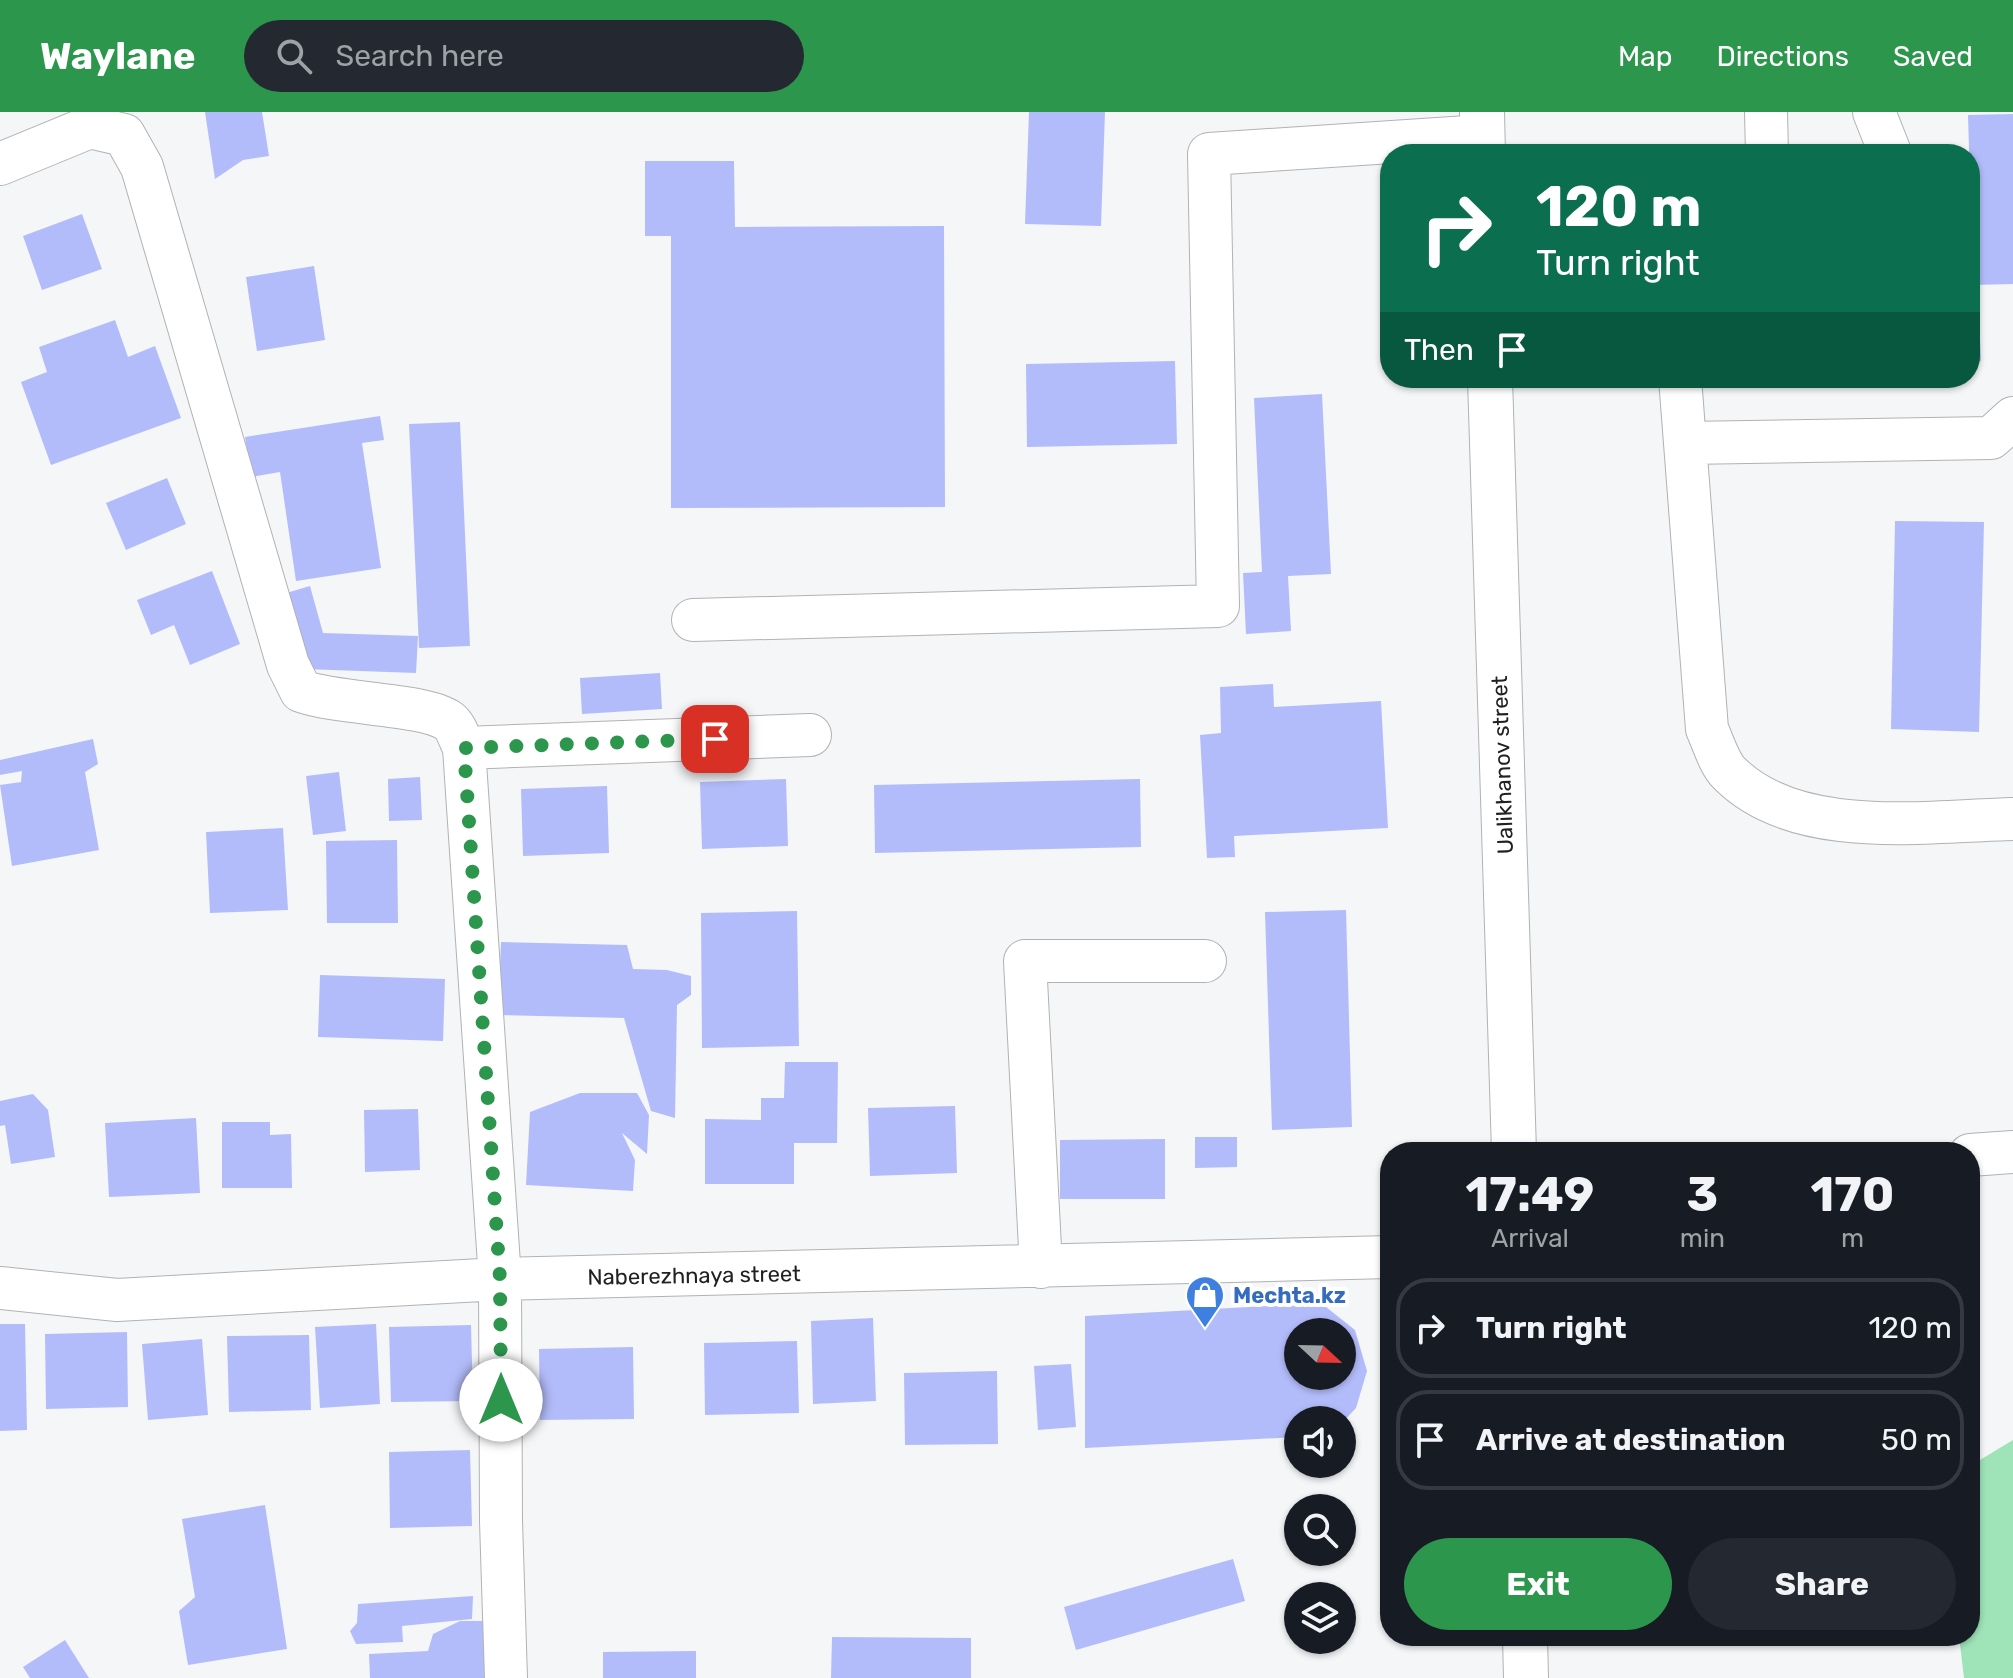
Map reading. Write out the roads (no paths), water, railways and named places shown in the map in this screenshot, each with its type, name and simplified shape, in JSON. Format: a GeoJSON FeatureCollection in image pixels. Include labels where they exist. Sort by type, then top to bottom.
{"type":"FeatureCollection","features":[{"type":"Feature","properties":{"kind":"main road","name":"Ualikhanov street"},"geometry":{"type":"LineString","coordinates":[[1490,388],[1514,1142]]}},
{"type":"Feature","properties":{"kind":"main road"},"geometry":{"type":"LineString","coordinates":[[1525,1646],[1526,1678]]}},
{"type":"Feature","properties":{"kind":"street"},"geometry":{"type":"LineString","coordinates":[[1766,112],[1767,144]]}},
{"type":"Feature","properties":{"kind":"street"},"geometry":{"type":"LineString","coordinates":[[1874,112],[1887,144]]}},
{"type":"Feature","properties":{"kind":"street"},"geometry":{"type":"LineString","coordinates":[[0,164],[90,127],[124,135],[142,167],[288,665],[301,691],[328,700],[432,713],[452,722],[464,748],[500,1279],[501,1521],[506,1678]]}},
{"type":"Feature","properties":{"kind":"street"},"geometry":{"type":"LineString","coordinates":[[693,620],[1218,606],[1209,154],[1483,134]]}},
{"type":"Feature","properties":{"kind":"street"},"geometry":{"type":"LineString","coordinates":[[1681,388],[1707,729],[1728,772],[1779,807],[1852,822],[2013,819]]}},
{"type":"Feature","properties":{"kind":"street"},"geometry":{"type":"LineString","coordinates":[[1685,443],[1991,438],[2013,418]]}},
{"type":"Feature","properties":{"kind":"street"},"geometry":{"type":"LineString","coordinates":[[464,748],[810,735]]}},
{"type":"Feature","properties":{"kind":"street"},"geometry":{"type":"LineString","coordinates":[[1041,1267],[1025,961],[1205,961]]}},
{"type":"Feature","properties":{"kind":"street"},"geometry":{"type":"LineString","coordinates":[[1980,1154],[2013,1152]]}},
{"type":"Feature","properties":{"kind":"street","name":"Naberezhnaya street"},"geometry":{"type":"LineString","coordinates":[[0,1288],[117,1300],[500,1279],[1380,1257]]}},
{"type":"Feature","properties":{"kind":"place","name":"Mechta.kz"},"geometry":{"type":"Point","coordinates":[1205,1329]}}]}
